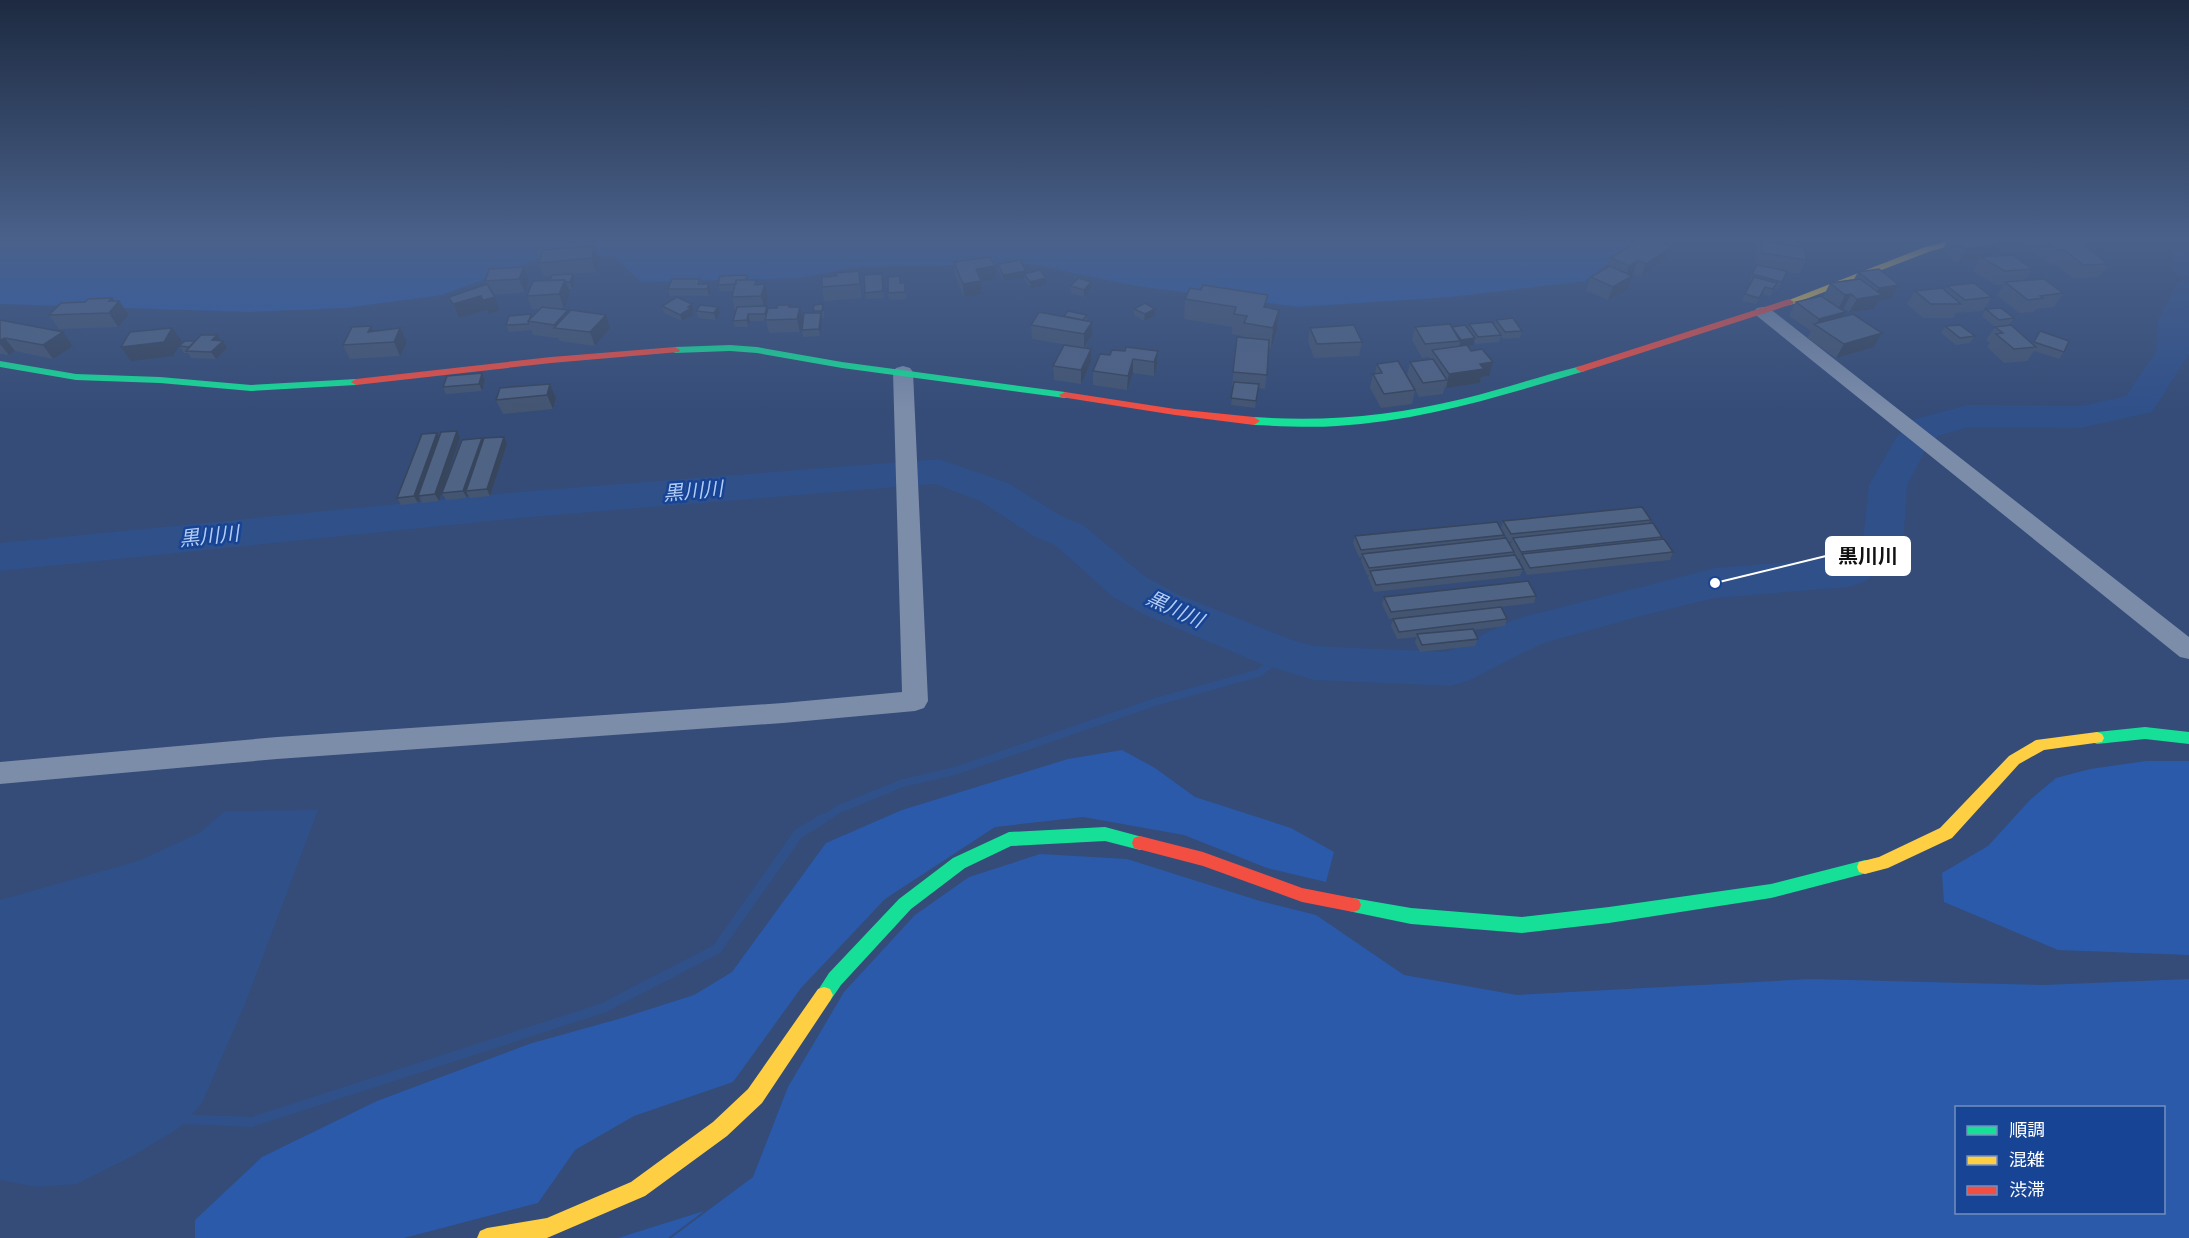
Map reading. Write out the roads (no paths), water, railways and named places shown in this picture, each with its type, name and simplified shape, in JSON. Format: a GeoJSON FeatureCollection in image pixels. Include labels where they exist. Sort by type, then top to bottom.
{"type":"FeatureCollection","features":[{"type":"Feature","properties":{"kind":"street"},"geometry":{"type":"LineString","coordinates":[[0,364],[76,377],[160,380],[251,388],[327,385],[550,360],[690,349],[757,350],[842,365],[1237,419],[1275,423],[1352,422],[1407,415],[1486,398],[1763,312],[1803,297]]}},
{"type":"Feature","properties":{"kind":"street"},"geometry":{"type":"LineString","coordinates":[[1763,312],[2189,650]]}},
{"type":"Feature","properties":{"kind":"street"},"geometry":{"type":"LineString","coordinates":[[0,773],[266,749],[783,713],[915,701],[903,372]]}},
{"type":"Feature","properties":{"kind":"street"},"geometry":{"type":"LineString","coordinates":[[487,1238],[548,1228],[638,1189],[720,1129],[755,1096],[835,979],[904,904],[959,863],[1009,839],[1105,834],[1203,859],[1302,895],[1411,916],[1522,925],[1609,915],[1771,891],[1882,863],[1946,833],[2014,760],[2041,744],[2145,733],[2189,738]]}},
{"type":"Feature","properties":{"kind":"waterway","name":"黒川川"},"geometry":{"type":"LineString","coordinates":[[0,557],[530,504],[939,471],[994,492],[1049,527],[1069,535],[1128,586],[1160,604],[1280,653],[1314,663],[1452,669],[1527,632],[1641,601],[1715,583],[1849,572],[1883,546],[1888,485],[1909,446],[1925,428],[1967,416],[2081,417],[2139,404],[2173,352],[2175,320],[2185,297]]}},
{"type":"Feature","properties":{"kind":"waterway"},"geometry":{"type":"LineString","coordinates":[[822,820],[839,809],[903,783],[955,771],[1155,702],[1259,673],[1280,657],[1280,653]]}},
{"type":"Feature","properties":{"kind":"waterway"},"geometry":{"type":"LineString","coordinates":[[178,1119],[252,1122],[603,1008],[717,949],[798,834],[824,818]]}},
{"type":"Feature","properties":{"kind":"place","name":"黒川川"},"geometry":{"type":"Point","coordinates":[1715,583]}}]}
